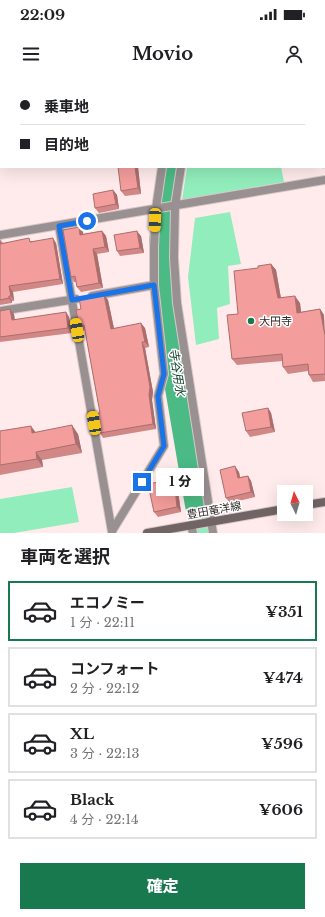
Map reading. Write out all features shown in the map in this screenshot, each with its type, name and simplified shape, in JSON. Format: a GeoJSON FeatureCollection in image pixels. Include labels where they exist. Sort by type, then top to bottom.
{"type":"FeatureCollection","features":[{"type":"Feature","properties":{"kind":"main road"},"geometry":{"type":"LineString","coordinates":[[313,504],[325,502]]}},
{"type":"Feature","properties":{"kind":"main road","name":"豊田竜洋線"},"geometry":{"type":"LineString","coordinates":[[147,533],[192,529],[211,522],[277,510]]}},
{"type":"Feature","properties":{"kind":"street"},"geometry":{"type":"LineString","coordinates":[[112,532],[164,446],[158,396],[164,374],[154,285],[156,208],[162,168]]}},
{"type":"Feature","properties":{"kind":"street"},"geometry":{"type":"LineString","coordinates":[[181,168],[175,206],[174,258],[177,303],[213,533]]}},
{"type":"Feature","properties":{"kind":"street"},"geometry":{"type":"LineString","coordinates":[[0,236],[325,180]]}},
{"type":"Feature","properties":{"kind":"street"},"geometry":{"type":"LineString","coordinates":[[59,226],[112,532]]}},
{"type":"Feature","properties":{"kind":"street"},"geometry":{"type":"LineString","coordinates":[[0,311],[154,285]]}},
{"type":"Feature","properties":{"kind":"green space"},"geometry":{"type":"Polygon","coordinates":[[[166,168],[181,168],[175,266],[214,533],[193,533],[169,373],[159,294],[158,231],[166,168]]]}},
{"type":"Feature","properties":{"kind":"green space"},"geometry":{"type":"Polygon","coordinates":[[[187,168],[281,168],[284,182],[182,200],[187,168]]]}},
{"type":"Feature","properties":{"kind":"green space"},"geometry":{"type":"Polygon","coordinates":[[[230,212],[241,264],[228,266],[230,304],[217,308],[219,339],[196,345],[188,277],[195,218],[230,212]]]}},
{"type":"Feature","properties":{"kind":"green space"},"geometry":{"type":"Polygon","coordinates":[[[72,487],[79,522],[14,533],[0,533],[0,499],[72,487]]]}},
{"type":"Feature","properties":{"kind":"building"},"geometry":{"type":"Polygon","coordinates":[[[118,168],[135,168],[138,188],[121,191],[118,168]]]}},
{"type":"Feature","properties":{"kind":"building"},"geometry":{"type":"Polygon","coordinates":[[[113,190],[116,204],[95,208],[93,194],[113,190]]]}},
{"type":"Feature","properties":{"kind":"building"},"geometry":{"type":"Polygon","coordinates":[[[79,227],[80,235],[102,231],[105,247],[93,249],[99,283],[77,287],[75,276],[71,277],[63,230],[79,227]]]}},
{"type":"Feature","properties":{"kind":"building"},"geometry":{"type":"Polygon","coordinates":[[[137,231],[140,248],[117,251],[114,235],[137,231]]]}},
{"type":"Feature","properties":{"kind":"building"},"geometry":{"type":"Polygon","coordinates":[[[29,238],[30,242],[53,238],[60,279],[9,286],[11,296],[0,300],[0,244],[29,238]]]}},
{"type":"Feature","properties":{"kind":"building"},"geometry":{"type":"Polygon","coordinates":[[[271,264],[278,298],[295,296],[297,313],[320,309],[325,336],[325,374],[309,375],[308,364],[283,367],[282,354],[232,359],[227,315],[238,314],[234,271],[258,268],[258,266],[271,264]]]}},
{"type":"Feature","properties":{"kind":"building"},"geometry":{"type":"Polygon","coordinates":[[[101,294],[104,295],[111,329],[141,323],[145,342],[142,342],[150,387],[149,395],[153,424],[100,433],[96,414],[100,413],[84,325],[79,326],[76,310],[81,309],[79,298],[101,294]]]}},
{"type":"Feature","properties":{"kind":"building"},"geometry":{"type":"Polygon","coordinates":[[[10,309],[12,320],[66,312],[68,328],[0,337],[0,311],[10,309]]]}},
{"type":"Feature","properties":{"kind":"building"},"geometry":{"type":"Polygon","coordinates":[[[268,408],[271,427],[246,431],[242,413],[268,408]]]}},
{"type":"Feature","properties":{"kind":"building"},"geometry":{"type":"Polygon","coordinates":[[[72,425],[76,444],[36,452],[37,459],[0,465],[0,431],[31,426],[32,433],[72,425]]]}},
{"type":"Feature","properties":{"kind":"building"},"geometry":{"type":"Polygon","coordinates":[[[235,466],[238,478],[248,476],[251,492],[226,498],[220,470],[235,466]]]}},
{"type":"Feature","properties":{"kind":"building"},"geometry":{"type":"Polygon","coordinates":[[[174,479],[177,507],[154,512],[148,484],[174,479]]]}},
{"type":"Feature","properties":{"kind":"waterway","name":"寺谷用水"},"geometry":{"type":"LineString","coordinates":[[171,168],[162,241],[162,276],[169,335],[198,505]]}},
{"type":"Feature","properties":{"kind":"place","name":"大円寺"},"geometry":{"type":"Point","coordinates":[251,321]}},
{"type":"Feature","properties":{"kind":"route"},"geometry":{"type":"LineString","coordinates":[[87,221],[59,226],[72,300],[154,285],[156,294],[164,374],[158,396],[164,446],[142,482]]}}]}
